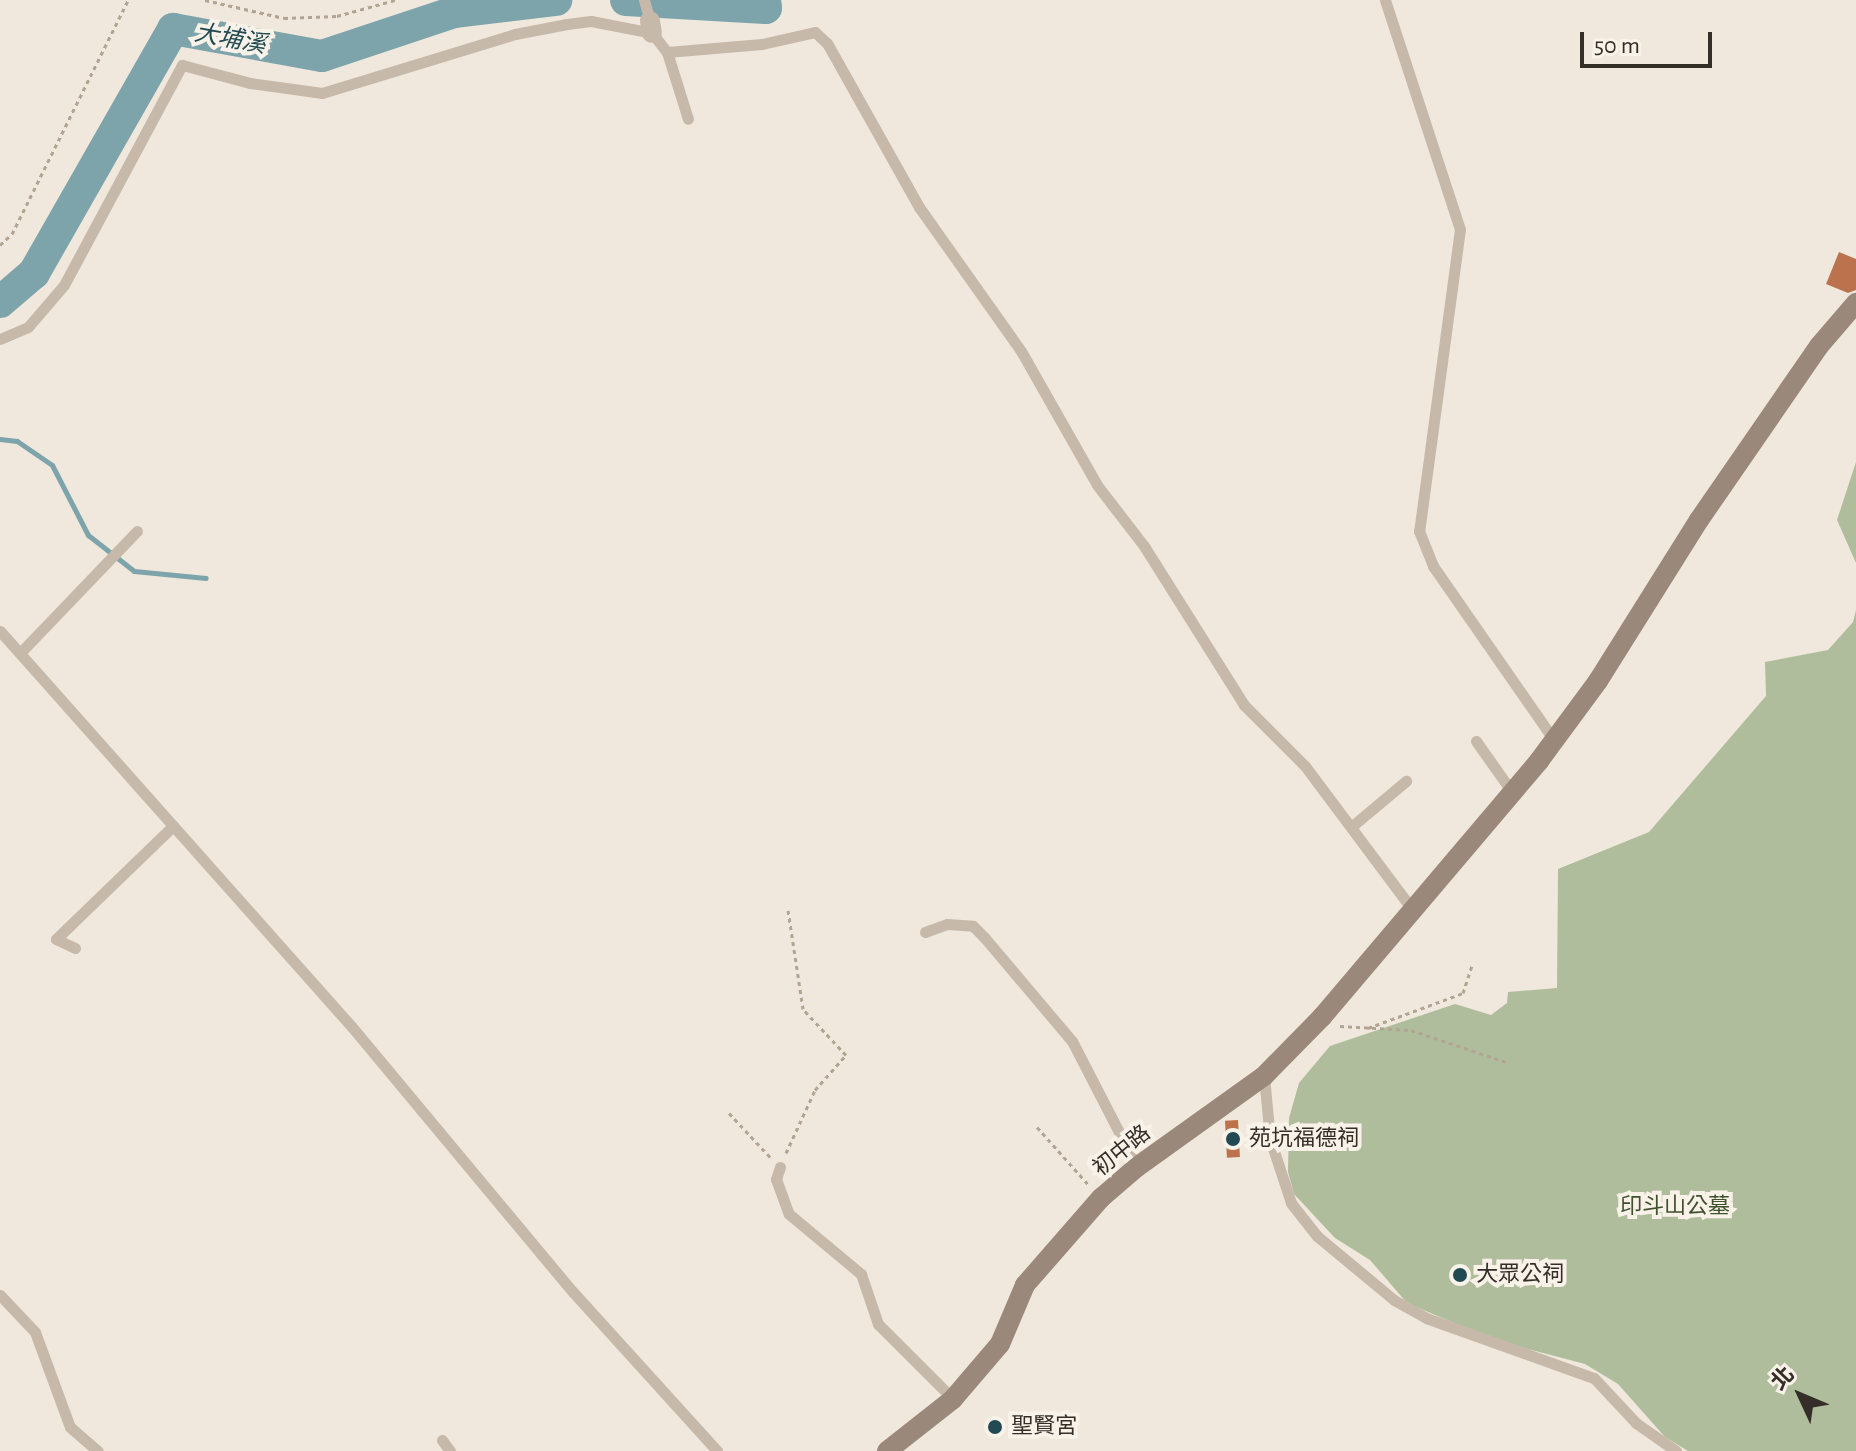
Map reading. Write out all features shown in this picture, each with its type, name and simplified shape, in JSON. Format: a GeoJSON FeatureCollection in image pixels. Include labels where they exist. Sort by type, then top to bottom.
{"type":"FeatureCollection","features":[{"type":"Feature","properties":{"kind":"street","name":"初中路"},"geometry":{"type":"LineString","coordinates":[[887,1451],[953,1399],[1000,1344],[1025,1285],[1101,1198],[1137,1167],[1264,1076],[1322,1017],[1512,792],[1598,681],[1699,520],[1819,346],[1856,303]]}},
{"type":"Feature","properties":{"kind":"lane"},"geometry":{"type":"LineString","coordinates":[[644,0],[651,27],[667,52],[688,119]]}},
{"type":"Feature","properties":{"kind":"lane"},"geometry":{"type":"LineString","coordinates":[[1385,0],[1460,229],[1419,531],[1433,566],[1554,740]]}},
{"type":"Feature","properties":{"kind":"lane"},"geometry":{"type":"LineString","coordinates":[[0,339],[28,327],[64,285],[182,65],[250,83],[322,93],[536,28],[591,21],[651,27]]}},
{"type":"Feature","properties":{"kind":"lane"},"geometry":{"type":"LineString","coordinates":[[667,52],[762,44],[815,32],[827,43],[919,207],[1021,351],[1097,485],[1144,546],[1244,705],[1305,766],[1412,909]]}},
{"type":"Feature","properties":{"kind":"lane"},"geometry":{"type":"LineString","coordinates":[[20,653],[137,531]]}},
{"type":"Feature","properties":{"kind":"lane"},"geometry":{"type":"LineString","coordinates":[[0,631],[352,1027],[573,1292],[717,1451]]}},
{"type":"Feature","properties":{"kind":"lane"},"geometry":{"type":"LineString","coordinates":[[1476,741],[1512,792]]}},
{"type":"Feature","properties":{"kind":"lane"},"geometry":{"type":"LineString","coordinates":[[1351,827],[1406,781]]}},
{"type":"Feature","properties":{"kind":"lane"},"geometry":{"type":"LineString","coordinates":[[75,948],[56,939],[173,826]]}},
{"type":"Feature","properties":{"kind":"lane"},"geometry":{"type":"LineString","coordinates":[[925,932],[947,924],[973,926],[984,937],[1072,1041],[1137,1167]]}},
{"type":"Feature","properties":{"kind":"lane"},"geometry":{"type":"LineString","coordinates":[[1264,1076],[1270,1139],[1291,1203],[1317,1236],[1394,1300],[1426,1318],[1594,1378],[1636,1423],[1676,1451]]}},
{"type":"Feature","properties":{"kind":"lane"},"geometry":{"type":"LineString","coordinates":[[780,1167],[776,1179],[789,1214],[861,1274],[878,1324],[953,1399]]}},
{"type":"Feature","properties":{"kind":"lane"},"geometry":{"type":"LineString","coordinates":[[0,1295],[35,1332],[70,1427],[98,1451]]}},
{"type":"Feature","properties":{"kind":"lane"},"geometry":{"type":"LineString","coordinates":[[442,1440],[450,1451]]}},
{"type":"Feature","properties":{"kind":"path"},"geometry":{"type":"LineString","coordinates":[[0,245],[12,234],[128,0]]}},
{"type":"Feature","properties":{"kind":"path"},"geometry":{"type":"LineString","coordinates":[[205,0],[284,18],[337,16],[395,0]]}},
{"type":"Feature","properties":{"kind":"path"},"geometry":{"type":"LineString","coordinates":[[729,1113],[780,1167],[815,1090],[846,1055],[803,1009],[788,910]]}},
{"type":"Feature","properties":{"kind":"path"},"geometry":{"type":"LineString","coordinates":[[1364,1029],[1447,1002],[1463,993],[1472,965]]}},
{"type":"Feature","properties":{"kind":"path"},"geometry":{"type":"LineString","coordinates":[[1322,1017],[1346,1029],[1411,1030],[1506,1062]]}},
{"type":"Feature","properties":{"kind":"path"},"geometry":{"type":"LineString","coordinates":[[1037,1127],[1101,1198]]}},
{"type":"Feature","properties":{"kind":"green space"},"geometry":{"type":"Polygon","coordinates":[[[1856,462],[1856,563],[1837,520],[1856,462]]]}},
{"type":"Feature","properties":{"kind":"green space","name":"印斗山公墓"},"geometry":{"type":"Polygon","coordinates":[[[1856,610],[1856,1451],[1688,1451],[1665,1437],[1618,1384],[1585,1364],[1494,1340],[1407,1303],[1370,1260],[1335,1238],[1294,1194],[1288,1172],[1289,1118],[1299,1083],[1330,1046],[1455,1004],[1491,1015],[1507,1003],[1508,992],[1557,988],[1558,869],[1649,832],[1766,696],[1765,662],[1828,650],[1853,622],[1856,610]]]}},
{"type":"Feature","properties":{"kind":"building"},"geometry":{"type":"Polygon","coordinates":[[[1839,252],[1856,259],[1856,290],[1848,293],[1826,284],[1839,252]]]}},
{"type":"Feature","properties":{"kind":"building","name":"苑坑福德祠"},"geometry":{"type":"Polygon","coordinates":[[[1238,1120],[1240,1157],[1227,1158],[1225,1121],[1238,1120]]]}},
{"type":"Feature","properties":{"kind":"waterway","name":"大埔溪"},"geometry":{"type":"LineString","coordinates":[[0,302],[34,273],[173,29],[322,56],[454,12],[556,0]]}},
{"type":"Feature","properties":{"kind":"waterway","name":"大埔溪"},"geometry":{"type":"LineString","coordinates":[[626,0],[766,8],[765,0]]}},
{"type":"Feature","properties":{"kind":"waterway"},"geometry":{"type":"LineString","coordinates":[[0,439],[17,441],[52,465],[88,535],[134,571],[206,578]]}},
{"type":"Feature","properties":{"kind":"place","name":"苑坑福德祠"},"geometry":{"type":"Point","coordinates":[1233,1139]}},
{"type":"Feature","properties":{"kind":"place","name":"大眾公祠"},"geometry":{"type":"Point","coordinates":[1460,1275]}},
{"type":"Feature","properties":{"kind":"place","name":"聖賢宮"},"geometry":{"type":"Point","coordinates":[995,1427]}}]}
